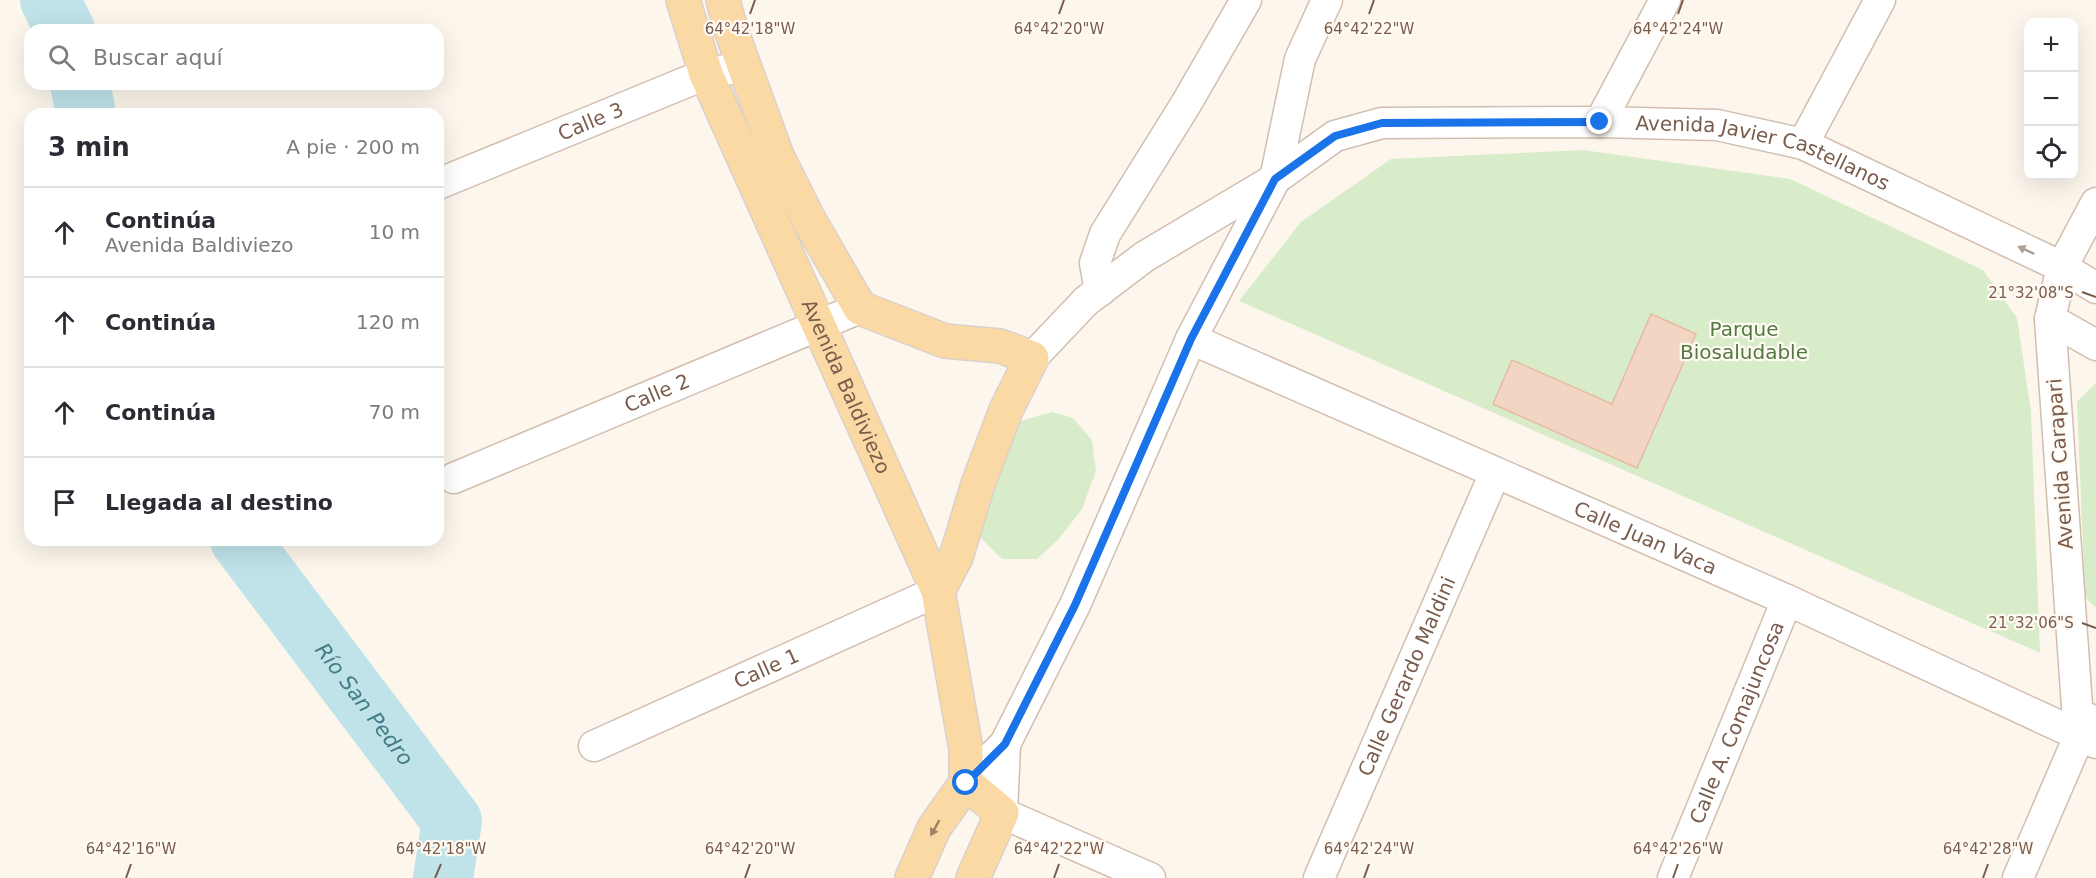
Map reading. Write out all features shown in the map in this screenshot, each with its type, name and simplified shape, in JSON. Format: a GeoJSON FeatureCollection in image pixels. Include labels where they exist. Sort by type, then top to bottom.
{"type":"FeatureCollection","features":[{"type":"Feature","properties":{"kind":"main road","name":"Avenida Baldiviezo"},"geometry":{"type":"LineString","coordinates":[[683,0],[706,74],[938,591],[966,749],[966,783]]}},
{"type":"Feature","properties":{"kind":"main road"},"geometry":{"type":"LineString","coordinates":[[723,0],[731,30],[777,156],[809,220],[860,308],[945,341],[1000,346],[1032,358],[1006,410],[978,484],[956,557],[938,591]]}},
{"type":"Feature","properties":{"kind":"main road"},"geometry":{"type":"LineString","coordinates":[[912,878],[934,828],[966,783],[1002,813],[974,878]]}},
{"type":"Feature","properties":{"kind":"street"},"geometry":{"type":"LineString","coordinates":[[1100,291],[1095,263],[1105,234],[1186,104],[1246,0]]}},
{"type":"Feature","properties":{"kind":"street"},"geometry":{"type":"LineString","coordinates":[[966,783],[1005,744],[1075,605],[1191,339],[1275,179],[1300,59],[1327,0]]}},
{"type":"Feature","properties":{"kind":"street"},"geometry":{"type":"LineString","coordinates":[[1600,122],[1665,0]]}},
{"type":"Feature","properties":{"kind":"street"},"geometry":{"type":"LineString","coordinates":[[1803,144],[1880,0]]}},
{"type":"Feature","properties":{"kind":"street","name":"Calle 3"},"geometry":{"type":"LineString","coordinates":[[444,181],[706,74],[744,66]]}},
{"type":"Feature","properties":{"kind":"street","name":"Avenida Javier Castellanos"},"geometry":{"type":"LineString","coordinates":[[1032,358],[1086,301],[1144,257],[1275,179],[1335,136],[1382,123],[1600,122],[1716,125],[1803,144],[2062,267],[2096,288]]}},
{"type":"Feature","properties":{"kind":"street","name":"Avenida Carapari"},"geometry":{"type":"LineString","coordinates":[[2088,739],[2050,319],[2062,267],[2096,203]]}},
{"type":"Feature","properties":{"kind":"street","name":"Calle 2"},"geometry":{"type":"LineString","coordinates":[[454,478],[860,308]]}},
{"type":"Feature","properties":{"kind":"street"},"geometry":{"type":"LineString","coordinates":[[2050,319],[2096,345]]}},
{"type":"Feature","properties":{"kind":"street","name":"Calle Juan Vaca"},"geometry":{"type":"LineString","coordinates":[[1191,339],[1787,600],[2088,739]]}},
{"type":"Feature","properties":{"kind":"street","name":"Calle Gerardo Maldini"},"geometry":{"type":"LineString","coordinates":[[1319,878],[1495,473]]}},
{"type":"Feature","properties":{"kind":"street","name":"Calle 1"},"geometry":{"type":"LineString","coordinates":[[594,746],[938,591]]}},
{"type":"Feature","properties":{"kind":"street","name":"Calle A. Comajuncosa"},"geometry":{"type":"LineString","coordinates":[[1672,878],[1787,600]]}},
{"type":"Feature","properties":{"kind":"street"},"geometry":{"type":"LineString","coordinates":[[2018,878],[2088,739],[2096,700]]}},
{"type":"Feature","properties":{"kind":"street"},"geometry":{"type":"LineString","coordinates":[[1005,744],[1002,813],[1150,878]]}},
{"type":"Feature","properties":{"kind":"green space","name":"Parque Biosaludable"},"geometry":{"type":"Polygon","coordinates":[[[1583,150],[1790,179],[1983,270],[2017,318],[2031,412],[2040,653],[1239,301],[1301,222],[1391,159],[1583,150]]]}},
{"type":"Feature","properties":{"kind":"green space"},"geometry":{"type":"Polygon","coordinates":[[[2096,383],[2096,608],[2085,597],[2077,402],[2096,383]]]}},
{"type":"Feature","properties":{"kind":"green space"},"geometry":{"type":"Polygon","coordinates":[[[1052,412],[1073,418],[1092,440],[1096,471],[1082,509],[1058,540],[1037,559],[1002,559],[979,536],[992,456],[1021,421],[1052,412]]]}},
{"type":"Feature","properties":{"kind":"building"},"geometry":{"type":"Polygon","coordinates":[[[1651,314],[1696,334],[1637,468],[1493,404],[1512,360],[1612,404],[1651,314]]]}},
{"type":"Feature","properties":{"kind":"waterway","name":"Río San Pedro"},"geometry":{"type":"LineString","coordinates":[[50,0],[62,24]]}},
{"type":"Feature","properties":{"kind":"waterway","name":"Río San Pedro"},"geometry":{"type":"LineString","coordinates":[[81,90],[85,108]]}},
{"type":"Feature","properties":{"kind":"waterway","name":"Río San Pedro"},"geometry":{"type":"LineString","coordinates":[[245,546],[452,821],[443,878]]}},
{"type":"Feature","properties":{"kind":"route"},"geometry":{"type":"LineString","coordinates":[[966,783],[1005,744],[1075,605],[1191,339],[1275,179],[1335,136],[1382,123],[1600,122]]}}]}
